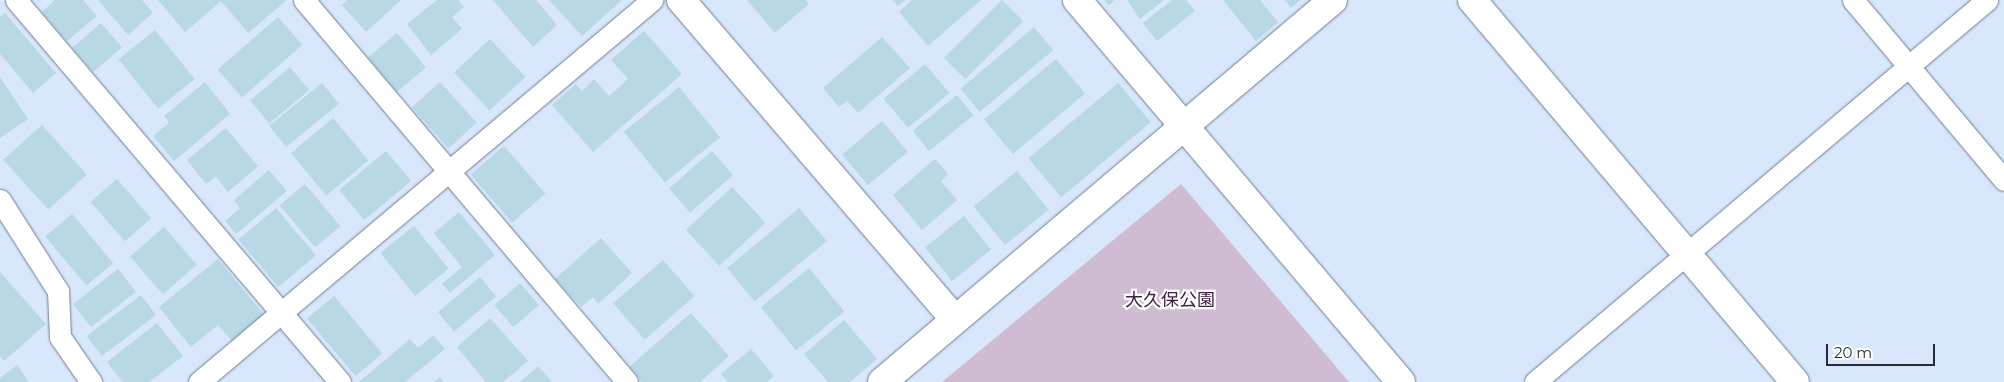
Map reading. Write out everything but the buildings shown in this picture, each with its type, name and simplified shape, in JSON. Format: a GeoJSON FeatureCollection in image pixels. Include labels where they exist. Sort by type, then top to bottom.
{"type":"FeatureCollection","features":[{"type":"Feature","properties":{"kind":"street"},"geometry":{"type":"LineString","coordinates":[[682,0],[955,320]]}},
{"type":"Feature","properties":{"kind":"street"},"geometry":{"type":"LineString","coordinates":[[1077,0],[1401,382]]}},
{"type":"Feature","properties":{"kind":"street"},"geometry":{"type":"LineString","coordinates":[[882,382],[1185,128],[1333,0]]}},
{"type":"Feature","properties":{"kind":"street"},"geometry":{"type":"LineString","coordinates":[[1472,0],[1796,382]]}},
{"type":"Feature","properties":{"kind":"lane"},"geometry":{"type":"LineString","coordinates":[[16,0],[340,382]]}},
{"type":"Feature","properties":{"kind":"lane"},"geometry":{"type":"LineString","coordinates":[[304,0],[627,382]]}},
{"type":"Feature","properties":{"kind":"lane"},"geometry":{"type":"LineString","coordinates":[[199,382],[450,173],[652,0]]}},
{"type":"Feature","properties":{"kind":"lane"},"geometry":{"type":"LineString","coordinates":[[1852,0],[2004,180]]}},
{"type":"Feature","properties":{"kind":"lane"},"geometry":{"type":"LineString","coordinates":[[1536,382],[1987,0]]}},
{"type":"Feature","properties":{"kind":"lane"},"geometry":{"type":"LineString","coordinates":[[0,200],[58,292],[60,337],[91,382]]}},
{"type":"Feature","properties":{"kind":"green space","name":"大久保公園"},"geometry":{"type":"Polygon","coordinates":[[[1181,184],[1349,382],[942,382],[1181,184]]]}}]}
